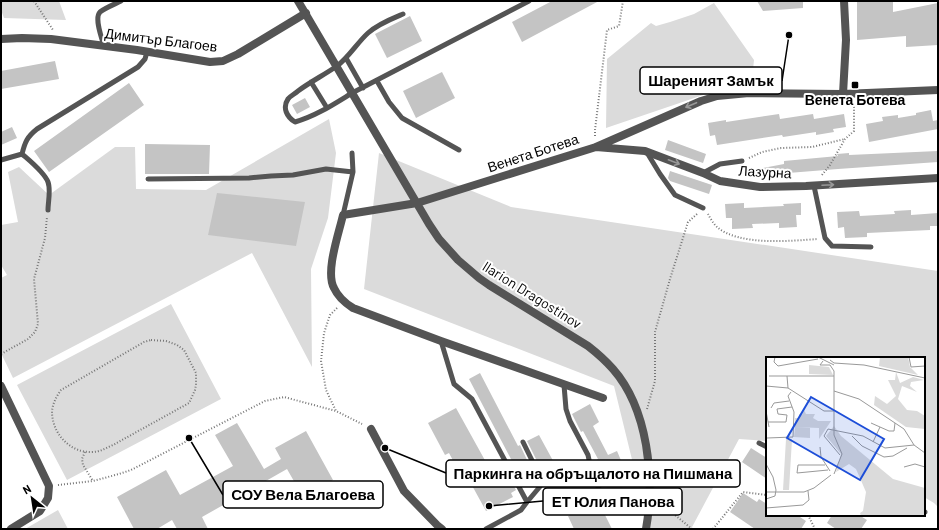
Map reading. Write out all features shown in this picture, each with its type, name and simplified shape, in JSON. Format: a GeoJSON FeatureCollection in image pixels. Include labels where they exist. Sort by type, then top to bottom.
{"type":"FeatureCollection","features":[{"type":"Feature","properties":{"kind":"street","name":"Ilarion Dragostinov"},"geometry":{"type":"LineString","coordinates":[[298,1],[439,239],[458,260],[489,285],[588,346],[613,369],[622,382],[635,405],[639,416],[649,462],[649,509],[646,529]]}},
{"type":"Feature","properties":{"kind":"street"},"geometry":{"type":"LineString","coordinates":[[843,94],[846,40],[844,1]]}},
{"type":"Feature","properties":{"kind":"street","name":"Димитър Благоев"},"geometry":{"type":"LineString","coordinates":[[1,39],[22,38],[58,40],[210,62],[223,61],[238,54],[306,14]]}},
{"type":"Feature","properties":{"kind":"street","name":"Венета Ботева"},"geometry":{"type":"LineString","coordinates":[[343,215],[417,203],[596,147],[701,101],[717,96],[749,93],[853,94],[938,90]]}},
{"type":"Feature","properties":{"kind":"street","name":"Лазурна"},"geometry":{"type":"LineString","coordinates":[[596,147],[645,151],[720,181],[760,187],[814,186],[938,178]]}},
{"type":"Feature","properties":{"kind":"street"},"geometry":{"type":"LineString","coordinates":[[343,215],[332,260],[331,275],[333,287],[343,301],[353,308],[441,341],[604,398]]}},
{"type":"Feature","properties":{"kind":"street"},"geometry":{"type":"LineString","coordinates":[[1,386],[49,486],[48,498],[40,511],[11,529]]}},
{"type":"Feature","properties":{"kind":"street"},"geometry":{"type":"LineString","coordinates":[[371,429],[404,491],[436,528]]}},
{"type":"Feature","properties":{"kind":"street","name":"Ilarion Dragostinov"},"geometry":{"type":"LineString","coordinates":[[648,519],[649,529]]}},
{"type":"Feature","properties":{"kind":"lane"},"geometry":{"type":"LineString","coordinates":[[104,47],[98,16],[101,12],[120,1]]}},
{"type":"Feature","properties":{"kind":"lane"},"geometry":{"type":"LineString","coordinates":[[403,14],[377,26],[368,33],[337,66],[289,98],[286,104],[288,116],[295,122],[303,120],[529,1]]}},
{"type":"Feature","properties":{"kind":"lane"},"geometry":{"type":"LineString","coordinates":[[22,154],[26,140],[30,134],[138,67],[145,59],[147,52]]}},
{"type":"Feature","properties":{"kind":"lane"},"geometry":{"type":"LineString","coordinates":[[346,58],[363,88]]}},
{"type":"Feature","properties":{"kind":"lane"},"geometry":{"type":"LineString","coordinates":[[377,80],[389,102],[402,118],[459,150]]}},
{"type":"Feature","properties":{"kind":"lane"},"geometry":{"type":"LineString","coordinates":[[311,82],[327,108]]}},
{"type":"Feature","properties":{"kind":"lane"},"geometry":{"type":"LineString","coordinates":[[645,151],[675,195],[703,208]]}},
{"type":"Feature","properties":{"kind":"lane"},"geometry":{"type":"LineString","coordinates":[[343,215],[353,172],[352,153]]}},
{"type":"Feature","properties":{"kind":"lane"},"geometry":{"type":"LineString","coordinates":[[1,160],[22,154]]}},
{"type":"Feature","properties":{"kind":"lane"},"geometry":{"type":"LineString","coordinates":[[22,154],[45,176],[48,181],[48,210]]}},
{"type":"Feature","properties":{"kind":"lane"},"geometry":{"type":"LineString","coordinates":[[703,173],[720,164],[742,161]]}},
{"type":"Feature","properties":{"kind":"lane"},"geometry":{"type":"LineString","coordinates":[[148,179],[249,178],[293,175],[326,169],[353,172]]}},
{"type":"Feature","properties":{"kind":"lane"},"geometry":{"type":"LineString","coordinates":[[814,186],[825,238],[832,246],[871,247]]}},
{"type":"Feature","properties":{"kind":"lane"},"geometry":{"type":"LineString","coordinates":[[441,341],[454,384],[472,400],[527,502]]}},
{"type":"Feature","properties":{"kind":"lane"},"geometry":{"type":"LineString","coordinates":[[564,385],[566,409],[570,421],[588,455],[593,479],[602,493],[614,502],[649,509]]}},
{"type":"Feature","properties":{"kind":"lane"},"geometry":{"type":"LineString","coordinates":[[486,529],[521,510],[544,483],[523,442]]}},
{"type":"Feature","properties":{"kind":"lane"},"geometry":{"type":"LineString","coordinates":[[759,443],[766,446]]}},
{"type":"Feature","properties":{"kind":"path"},"geometry":{"type":"LineString","coordinates":[[34,1],[58,40]]}},
{"type":"Feature","properties":{"kind":"path"},"geometry":{"type":"LineString","coordinates":[[596,147],[595,130],[607,30],[619,26],[623,1]]}},
{"type":"Feature","properties":{"kind":"path"},"geometry":{"type":"LineString","coordinates":[[814,186],[830,165],[845,139],[854,131],[853,94]]}},
{"type":"Feature","properties":{"kind":"path"},"geometry":{"type":"LineString","coordinates":[[742,161],[762,152],[781,148],[812,147],[845,139]]}},
{"type":"Feature","properties":{"kind":"path"},"geometry":{"type":"LineString","coordinates":[[642,427],[655,381],[655,332],[688,222],[703,208],[716,226],[728,234],[747,239],[788,241],[825,238]]}},
{"type":"Feature","properties":{"kind":"path"},"geometry":{"type":"LineString","coordinates":[[1,354],[28,339],[35,332],[38,324],[34,279],[45,238],[48,210]]}},
{"type":"Feature","properties":{"kind":"path"},"geometry":{"type":"LineString","coordinates":[[336,411],[326,390],[321,361],[324,333],[330,315],[343,301]]}},
{"type":"Feature","properties":{"kind":"path"},"geometry":{"type":"LineString","coordinates":[[157,340],[166,341],[177,345],[184,350],[196,373],[195,390],[189,403],[101,451],[85,452],[71,447],[60,437],[53,423],[52,412],[55,399],[61,390],[144,342],[157,340]]}},
{"type":"Feature","properties":{"kind":"path"},"geometry":{"type":"LineString","coordinates":[[49,486],[93,481],[131,470],[265,400],[284,397],[336,411],[371,429]]}},
{"type":"Feature","properties":{"kind":"path"},"geometry":{"type":"LineString","coordinates":[[85,452],[82,459],[83,465],[93,481]]}},
{"type":"Feature","properties":{"kind":"path"},"geometry":{"type":"LineString","coordinates":[[713,529],[743,492],[766,495]]}},
{"type":"Feature","properties":{"kind":"path"},"geometry":{"type":"LineString","coordinates":[[649,493],[692,529]]}},
{"type":"Feature","properties":{"kind":"path"},"geometry":{"type":"LineString","coordinates":[[808,516],[815,529]]}},
{"type":"Feature","properties":{"kind":"shaded area"},"geometry":{"type":"Polygon","coordinates":[[[1,1],[59,1],[66,20],[4,18],[1,10],[1,1]]]}},
{"type":"Feature","properties":{"kind":"shaded area"},"geometry":{"type":"Polygon","coordinates":[[[714,3],[754,60],[751,89],[712,92],[606,128],[607,59],[651,23],[656,26],[670,22],[694,14],[714,3]]]}},
{"type":"Feature","properties":{"kind":"shaded area"},"geometry":{"type":"Polygon","coordinates":[[[329,119],[336,153],[328,218],[311,269],[312,367],[252,253],[13,378],[1,353],[1,278],[7,275],[1,265],[1,225],[18,222],[8,172],[19,167],[49,195],[115,147],[135,147],[136,189],[206,190],[329,119]]]}},
{"type":"Feature","properties":{"kind":"shaded area"},"geometry":{"type":"Polygon","coordinates":[[[379,153],[511,207],[938,271],[938,507],[925,498],[925,357],[766,357],[766,441],[739,439],[691,529],[649,529],[614,386],[364,289],[379,153]]]}},
{"type":"Feature","properties":{"kind":"shaded area"},"geometry":{"type":"Polygon","coordinates":[[[171,304],[221,399],[67,480],[17,385],[171,304]]]}},
{"type":"Feature","properties":{"kind":"shaded area"},"geometry":{"type":"Polygon","coordinates":[[[58,510],[68,529],[25,529],[58,510]]]}},
{"type":"Feature","properties":{"kind":"building"},"geometry":{"type":"Polygon","coordinates":[[[552,1],[599,1],[522,42],[512,22],[552,1]]]}},
{"type":"Feature","properties":{"kind":"building"},"geometry":{"type":"Polygon","coordinates":[[[757,1],[803,1],[803,8],[763,11],[757,1]]]}},
{"type":"Feature","properties":{"kind":"building"},"geometry":{"type":"Polygon","coordinates":[[[857,1],[893,1],[893,12],[938,3],[938,45],[906,47],[906,36],[857,40],[857,1]]]}},
{"type":"Feature","properties":{"kind":"building"},"geometry":{"type":"Polygon","coordinates":[[[410,16],[422,41],[387,58],[375,34],[410,16]]]}},
{"type":"Feature","properties":{"kind":"building"},"geometry":{"type":"Polygon","coordinates":[[[55,61],[59,79],[1,89],[1,71],[55,61]]]}},
{"type":"Feature","properties":{"kind":"building"},"geometry":{"type":"Polygon","coordinates":[[[442,72],[455,98],[416,118],[403,91],[442,72]]]}},
{"type":"Feature","properties":{"kind":"building"},"geometry":{"type":"Polygon","coordinates":[[[129,83],[144,105],[49,172],[34,151],[129,83]]]}},
{"type":"Feature","properties":{"kind":"building"},"geometry":{"type":"Polygon","coordinates":[[[305,98],[310,107],[297,114],[292,105],[305,98]]]}},
{"type":"Feature","properties":{"kind":"building"},"geometry":{"type":"Polygon","coordinates":[[[931,110],[933,121],[938,120],[938,129],[869,142],[866,124],[883,121],[882,117],[898,115],[898,118],[916,115],[916,113],[931,110]]]}},
{"type":"Feature","properties":{"kind":"building"},"geometry":{"type":"Polygon","coordinates":[[[779,114],[780,119],[813,114],[814,119],[844,114],[846,127],[833,129],[834,132],[816,135],[816,132],[783,137],[782,135],[717,145],[715,135],[710,136],[708,123],[726,120],[726,122],[779,114]]]}},
{"type":"Feature","properties":{"kind":"building"},"geometry":{"type":"Polygon","coordinates":[[[12,127],[17,138],[1,145],[1,132],[12,127]]]}},
{"type":"Feature","properties":{"kind":"building"},"geometry":{"type":"Polygon","coordinates":[[[668,140],[706,154],[703,163],[665,150],[668,140]]]}},
{"type":"Feature","properties":{"kind":"building"},"geometry":{"type":"Polygon","coordinates":[[[145,144],[210,145],[209,174],[145,174],[145,144]]]}},
{"type":"Feature","properties":{"kind":"building"},"geometry":{"type":"Polygon","coordinates":[[[938,151],[938,162],[763,175],[763,168],[784,164],[784,161],[838,156],[837,154],[849,153],[849,155],[938,151]]]}},
{"type":"Feature","properties":{"kind":"building"},"geometry":{"type":"Polygon","coordinates":[[[670,171],[712,185],[709,194],[670,181],[668,178],[670,171]]]}},
{"type":"Feature","properties":{"kind":"building"},"geometry":{"type":"Polygon","coordinates":[[[217,193],[305,202],[296,246],[208,235],[217,193]]]}},
{"type":"Feature","properties":{"kind":"building"},"geometry":{"type":"Polygon","coordinates":[[[744,203],[744,208],[784,206],[783,204],[801,203],[801,215],[796,215],[797,227],[779,228],[779,223],[752,224],[753,228],[732,229],[732,218],[726,218],[725,204],[744,203]]]}},
{"type":"Feature","properties":{"kind":"building"},"geometry":{"type":"Polygon","coordinates":[[[911,210],[911,215],[938,213],[938,226],[930,226],[930,230],[867,233],[867,237],[845,238],[844,227],[838,228],[837,212],[859,211],[860,216],[895,214],[894,211],[911,210]]]}},
{"type":"Feature","properties":{"kind":"building"},"geometry":{"type":"Polygon","coordinates":[[[480,373],[518,446],[520,445],[536,479],[523,486],[510,462],[512,461],[469,379],[480,373]]]}},
{"type":"Feature","properties":{"kind":"building"},"geometry":{"type":"Polygon","coordinates":[[[590,404],[599,422],[593,426],[608,455],[617,451],[631,484],[609,493],[595,461],[598,459],[583,431],[581,432],[572,414],[590,404]]]}},
{"type":"Feature","properties":{"kind":"building"},"geometry":{"type":"Polygon","coordinates":[[[456,408],[492,473],[503,466],[516,490],[511,493],[513,497],[486,511],[469,480],[465,483],[449,453],[445,455],[428,423],[456,408]]]}},
{"type":"Feature","properties":{"kind":"building"},"geometry":{"type":"Polygon","coordinates":[[[237,423],[264,469],[281,459],[275,448],[306,431],[333,480],[303,497],[287,469],[202,517],[208,529],[177,529],[172,520],[157,529],[134,529],[117,497],[166,470],[180,495],[233,466],[215,435],[237,423]]]}},
{"type":"Feature","properties":{"kind":"building"},"geometry":{"type":"Polygon","coordinates":[[[539,435],[563,479],[573,473],[581,489],[555,502],[546,485],[547,481],[527,441],[539,435]]]}},
{"type":"Feature","properties":{"kind":"building"},"geometry":{"type":"Polygon","coordinates":[[[751,448],[766,457],[766,478],[742,462],[751,448]]]}},
{"type":"Feature","properties":{"kind":"building"},"geometry":{"type":"Polygon","coordinates":[[[743,493],[757,502],[759,499],[766,503],[766,516],[798,516],[806,521],[801,529],[755,529],[730,512],[743,493]]]}},
{"type":"Feature","properties":{"kind":"building"},"geometry":{"type":"Polygon","coordinates":[[[598,501],[612,529],[574,529],[568,516],[598,501]]]}},
{"type":"Feature","properties":{"kind":"building"},"geometry":{"type":"Polygon","coordinates":[[[831,516],[861,516],[867,520],[861,529],[836,529],[827,523],[831,516]]]}},
{"type":"Feature","properties":{"kind":"place","name":"Шареният Замък"},"geometry":{"type":"Point","coordinates":[789,35]}},
{"type":"Feature","properties":{"kind":"place","name":"Венета Ботева"},"geometry":{"type":"Point","coordinates":[855,85]}},
{"type":"Feature","properties":{"kind":"place","name":"СОУ Вела Благоева"},"geometry":{"type":"Point","coordinates":[189,438]}},
{"type":"Feature","properties":{"kind":"place","name":"Паркинга на обръщалото на Пишмана"},"geometry":{"type":"Point","coordinates":[385,448]}},
{"type":"Feature","properties":{"kind":"place","name":"ЕТ Юлия Панова"},"geometry":{"type":"Point","coordinates":[489,506]}}]}
